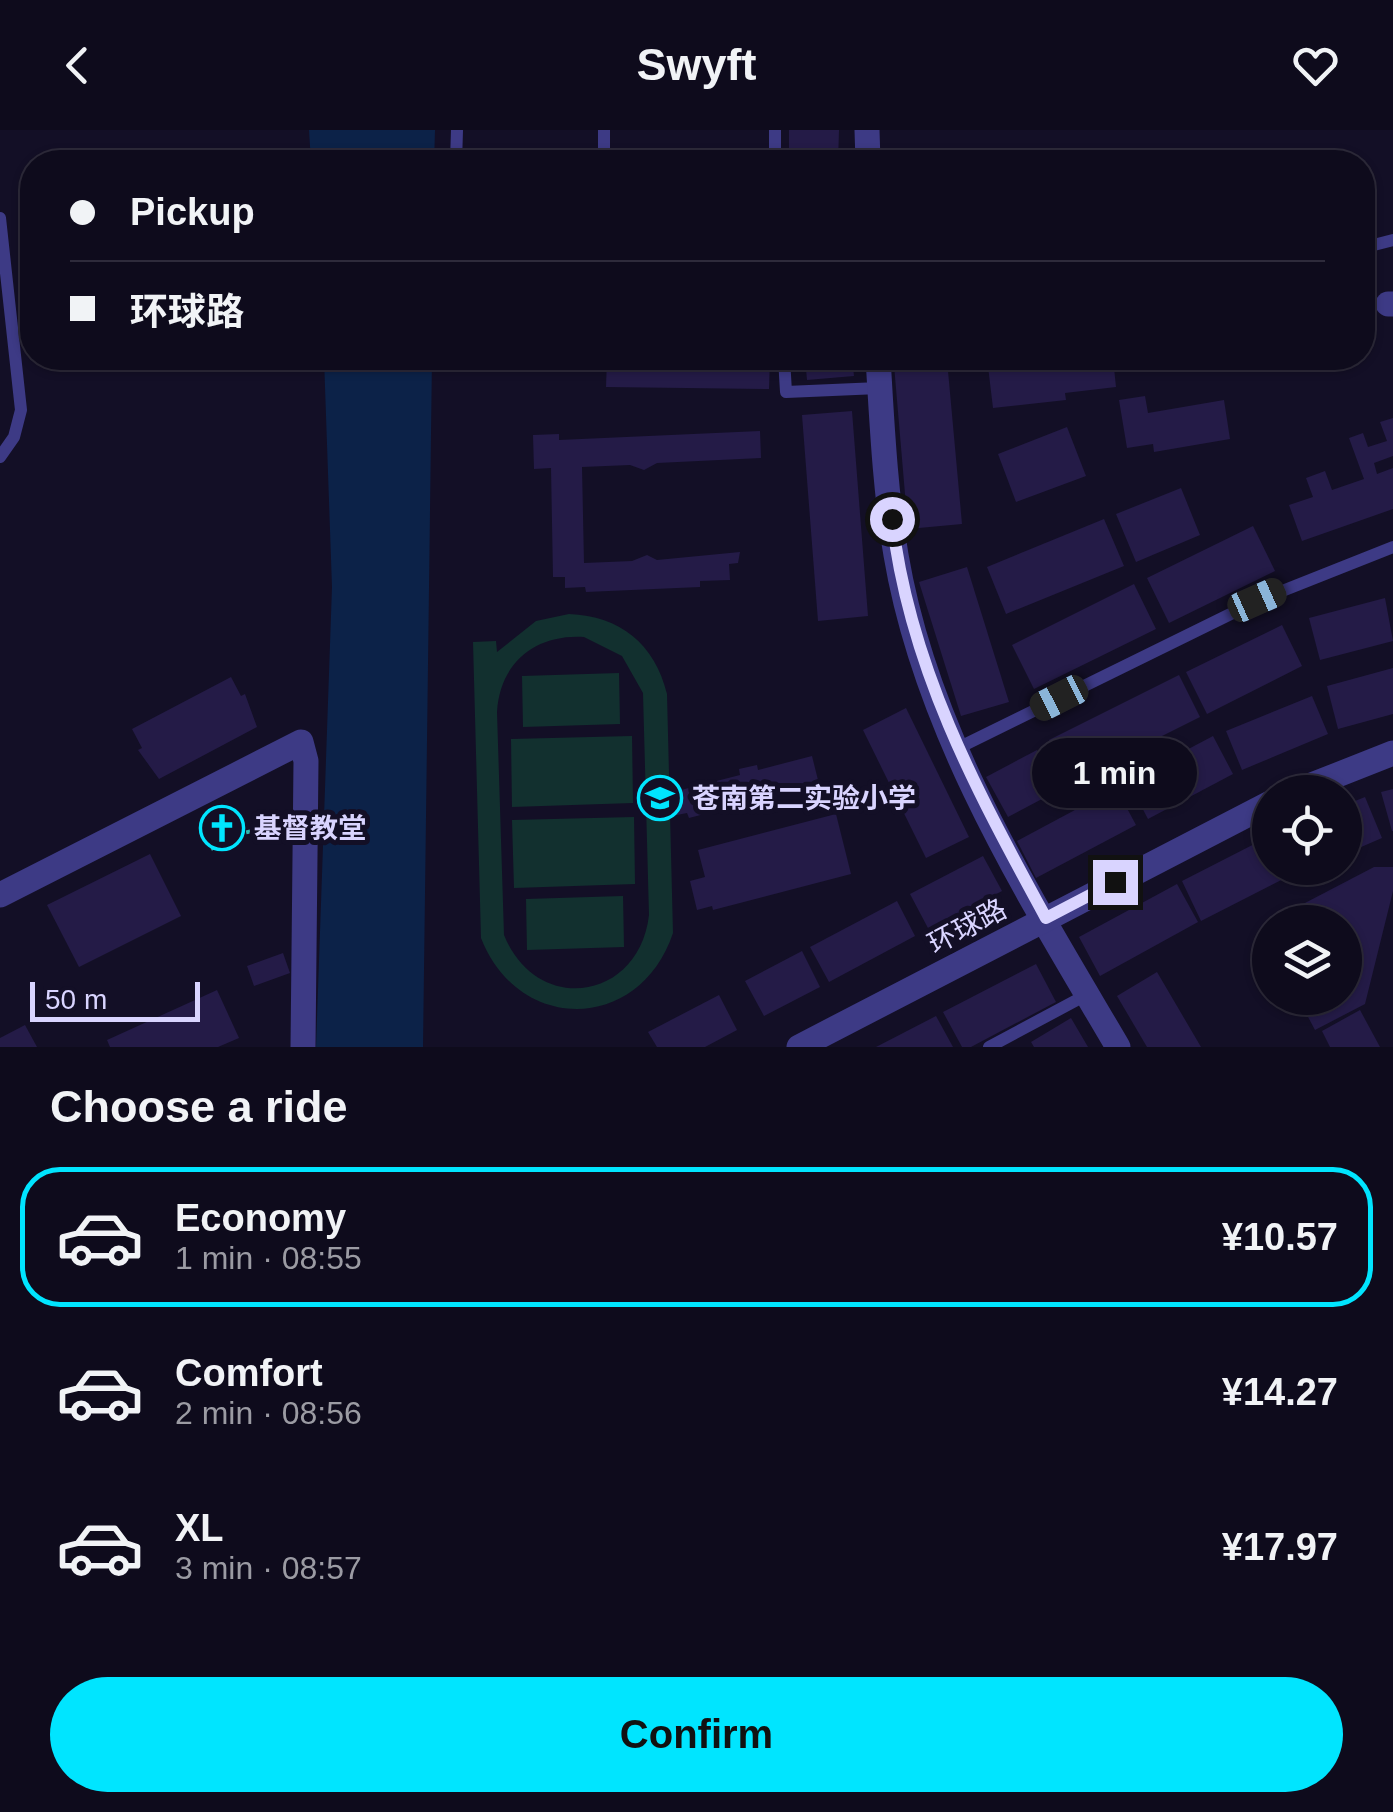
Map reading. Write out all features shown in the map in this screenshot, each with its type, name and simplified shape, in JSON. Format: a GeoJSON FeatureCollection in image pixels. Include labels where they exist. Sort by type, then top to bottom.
{"type":"FeatureCollection","features":[{"type":"Feature","properties":{"kind":"street"},"geometry":{"type":"LineString","coordinates":[[879,370],[896,555],[922,659],[956,749],[1118,1047]]}},
{"type":"Feature","properties":{"kind":"street"},"geometry":{"type":"LineString","coordinates":[[0,895],[300,742],[306,761],[303,1047]]}},
{"type":"Feature","properties":{"kind":"street"},"geometry":{"type":"LineString","coordinates":[[1337,775],[1393,753]]}},
{"type":"Feature","properties":{"kind":"street","name":"环球路"},"geometry":{"type":"LineString","coordinates":[[806,1045],[1252,812]]}},
{"type":"Feature","properties":{"kind":"lane"},"geometry":{"type":"LineString","coordinates":[[0,218],[21,410],[14,437],[0,457]]}},
{"type":"Feature","properties":{"kind":"lane"},"geometry":{"type":"LineString","coordinates":[[785,370],[786,392],[880,388]]}},
{"type":"Feature","properties":{"kind":"lane"},"geometry":{"type":"LineString","coordinates":[[956,749],[1257,600],[1393,547]]}},
{"type":"Feature","properties":{"kind":"lane"},"geometry":{"type":"LineString","coordinates":[[989,1047],[1088,994]]}},
{"type":"Feature","properties":{"kind":"path"},"geometry":{"type":"LineString","coordinates":[[211,850],[264,828],[305,826]]}},
{"type":"Feature","properties":{"kind":"green space"},"geometry":{"type":"Polygon","coordinates":[[[569,614],[604,620],[619,627],[644,647],[667,694],[673,933],[657,966],[634,989],[608,1004],[579,1009],[550,1005],[522,992],[499,970],[481,938],[473,642],[496,641],[497,652],[536,621],[569,614]],[[584,637],[550,641],[523,655],[505,679],[500,695],[497,712],[504,935],[519,961],[539,978],[562,987],[585,988],[607,980],[627,966],[641,944],[649,915],[643,693],[622,656],[584,637]]]}},
{"type":"Feature","properties":{"kind":"green space"},"geometry":{"type":"Polygon","coordinates":[[[619,673],[620,724],[523,727],[522,676],[619,673]]]}},
{"type":"Feature","properties":{"kind":"green space"},"geometry":{"type":"Polygon","coordinates":[[[632,736],[633,803],[512,807],[511,739],[632,736]]]}},
{"type":"Feature","properties":{"kind":"green space"},"geometry":{"type":"Polygon","coordinates":[[[634,817],[635,884],[514,888],[512,820],[634,817]]]}},
{"type":"Feature","properties":{"kind":"green space"},"geometry":{"type":"Polygon","coordinates":[[[623,896],[624,947],[527,950],[526,899],[623,896]]]}},
{"type":"Feature","properties":{"kind":"water"},"geometry":{"type":"Polygon","coordinates":[[[309,130],[435,130],[434,150],[310,150],[309,130]]]}},
{"type":"Feature","properties":{"kind":"water"},"geometry":{"type":"Polygon","coordinates":[[[324,370],[432,370],[423,1047],[316,1047],[332,587],[324,370]]]}},
{"type":"Feature","properties":{"kind":"building"},"geometry":{"type":"Polygon","coordinates":[[[789,130],[839,130],[838,150],[789,150],[789,130]]]}},
{"type":"Feature","properties":{"kind":"building"},"geometry":{"type":"Polygon","coordinates":[[[607,370],[770,370],[769,389],[606,387],[607,370]]]}},
{"type":"Feature","properties":{"kind":"building"},"geometry":{"type":"Polygon","coordinates":[[[806,370],[853,370],[854,376],[807,380],[806,370]]]}},
{"type":"Feature","properties":{"kind":"building"},"geometry":{"type":"Polygon","coordinates":[[[894,370],[948,370],[962,524],[908,529],[894,370]]]}},
{"type":"Feature","properties":{"kind":"building"},"geometry":{"type":"Polygon","coordinates":[[[988,370],[1114,370],[1116,387],[1065,393],[1066,400],[993,408],[988,370]]]}},
{"type":"Feature","properties":{"kind":"building"},"geometry":{"type":"Polygon","coordinates":[[[1145,396],[1148,413],[1224,400],[1230,439],[1154,452],[1153,444],[1127,448],[1119,400],[1145,396]]]}},
{"type":"Feature","properties":{"kind":"building"},"geometry":{"type":"Polygon","coordinates":[[[852,411],[868,616],[818,621],[802,415],[852,411]]]}},
{"type":"Feature","properties":{"kind":"building"},"geometry":{"type":"Polygon","coordinates":[[[1393,418],[1393,456],[1374,463],[1377,474],[1393,468],[1393,509],[1302,541],[1289,505],[1313,497],[1306,478],[1325,471],[1332,490],[1364,479],[1349,438],[1363,433],[1368,447],[1387,441],[1380,422],[1393,418]]]}},
{"type":"Feature","properties":{"kind":"building"},"geometry":{"type":"Polygon","coordinates":[[[1067,427],[1086,476],[1016,502],[998,454],[1067,427]]]}},
{"type":"Feature","properties":{"kind":"building"},"geometry":{"type":"Polygon","coordinates":[[[760,431],[761,458],[657,463],[644,470],[630,465],[582,467],[584,563],[632,561],[647,555],[657,560],[740,552],[738,563],[729,564],[730,580],[700,581],[700,587],[586,592],[585,587],[565,588],[565,577],[553,577],[551,468],[534,469],[533,435],[559,434],[559,440],[760,431]]]}},
{"type":"Feature","properties":{"kind":"building"},"geometry":{"type":"Polygon","coordinates":[[[1181,488],[1200,535],[1136,562],[1116,514],[1181,488]]]}},
{"type":"Feature","properties":{"kind":"building"},"geometry":{"type":"Polygon","coordinates":[[[1104,519],[1124,566],[1006,614],[987,567],[1104,519]]]}},
{"type":"Feature","properties":{"kind":"building"},"geometry":{"type":"Polygon","coordinates":[[[1253,526],[1275,571],[1169,623],[1147,578],[1253,526]]]}},
{"type":"Feature","properties":{"kind":"building"},"geometry":{"type":"Polygon","coordinates":[[[967,567],[1009,702],[961,716],[919,582],[967,567]]]}},
{"type":"Feature","properties":{"kind":"building"},"geometry":{"type":"Polygon","coordinates":[[[1134,584],[1156,629],[1034,689],[1012,645],[1134,584]]]}},
{"type":"Feature","properties":{"kind":"building"},"geometry":{"type":"Polygon","coordinates":[[[1385,598],[1393,641],[1320,660],[1309,618],[1385,598]]]}},
{"type":"Feature","properties":{"kind":"building"},"geometry":{"type":"Polygon","coordinates":[[[1282,625],[1302,666],[1207,714],[1186,672],[1282,625]]]}},
{"type":"Feature","properties":{"kind":"building"},"geometry":{"type":"Polygon","coordinates":[[[1393,668],[1393,714],[1338,729],[1327,686],[1393,668]]]}},
{"type":"Feature","properties":{"kind":"building"},"geometry":{"type":"Polygon","coordinates":[[[1179,675],[1200,717],[1070,782],[1049,740],[1179,675]]]}},
{"type":"Feature","properties":{"kind":"building"},"geometry":{"type":"Polygon","coordinates":[[[231,677],[241,696],[245,694],[257,727],[159,779],[138,750],[142,748],[132,729],[231,677]]]}},
{"type":"Feature","properties":{"kind":"building"},"geometry":{"type":"Polygon","coordinates":[[[1312,696],[1328,734],[1242,770],[1226,731],[1312,696]]]}},
{"type":"Feature","properties":{"kind":"building"},"geometry":{"type":"Polygon","coordinates":[[[906,708],[969,837],[926,858],[863,730],[906,708]]]}},
{"type":"Feature","properties":{"kind":"building"},"geometry":{"type":"Polygon","coordinates":[[[1213,736],[1233,774],[1148,819],[1128,781],[1213,736]]]}},
{"type":"Feature","properties":{"kind":"building"},"geometry":{"type":"Polygon","coordinates":[[[1037,750],[1059,790],[1008,817],[986,777],[1037,750]]]}},
{"type":"Feature","properties":{"kind":"building"},"geometry":{"type":"Polygon","coordinates":[[[812,756],[819,784],[689,818],[687,813],[677,815],[673,800],[683,797],[681,790],[740,775],[739,769],[757,765],[758,770],[812,756]]]}},
{"type":"Feature","properties":{"kind":"building"},"geometry":{"type":"Polygon","coordinates":[[[1116,788],[1136,825],[1036,878],[1017,841],[1116,788]]]}},
{"type":"Feature","properties":{"kind":"building"},"geometry":{"type":"Polygon","coordinates":[[[1393,789],[1393,831],[1392,831],[1381,792],[1393,789]]]}},
{"type":"Feature","properties":{"kind":"building"},"geometry":{"type":"Polygon","coordinates":[[[1365,797],[1382,838],[1362,847],[1365,797]]]}},
{"type":"Feature","properties":{"kind":"building"},"geometry":{"type":"Polygon","coordinates":[[[836,814],[851,874],[713,910],[712,906],[697,910],[690,881],[705,877],[698,850],[836,814]]]}},
{"type":"Feature","properties":{"kind":"building"},"geometry":{"type":"Polygon","coordinates":[[[1252,845],[1252,885],[1272,885],[1201,921],[1182,881],[1252,845]]]}},
{"type":"Feature","properties":{"kind":"building"},"geometry":{"type":"Polygon","coordinates":[[[150,854],[181,916],[79,967],[47,905],[150,854]]]}},
{"type":"Feature","properties":{"kind":"building"},"geometry":{"type":"Polygon","coordinates":[[[983,856],[1002,891],[929,930],[910,894],[983,856]]]}},
{"type":"Feature","properties":{"kind":"building"},"geometry":{"type":"Polygon","coordinates":[[[1374,867],[1393,867],[1393,891],[1362,1006],[1362,905],[1301,905],[1340,885],[1362,885],[1362,873],[1374,867]]]}},
{"type":"Feature","properties":{"kind":"building"},"geometry":{"type":"Polygon","coordinates":[[[1177,884],[1198,922],[1100,976],[1079,937],[1177,884]]]}},
{"type":"Feature","properties":{"kind":"building"},"geometry":{"type":"Polygon","coordinates":[[[897,901],[915,936],[829,982],[810,947],[897,901]]]}},
{"type":"Feature","properties":{"kind":"building"},"geometry":{"type":"Polygon","coordinates":[[[802,951],[820,987],[764,1016],[745,981],[802,951]]]}},
{"type":"Feature","properties":{"kind":"building"},"geometry":{"type":"Polygon","coordinates":[[[283,953],[290,973],[254,986],[247,966],[283,953]]]}},
{"type":"Feature","properties":{"kind":"building"},"geometry":{"type":"Polygon","coordinates":[[[1036,964],[1056,1002],[971,1047],[962,1047],[943,1012],[1036,964]]]}},
{"type":"Feature","properties":{"kind":"building"},"geometry":{"type":"Polygon","coordinates":[[[1157,972],[1201,1047],[1147,1047],[1117,996],[1157,972]]]}},
{"type":"Feature","properties":{"kind":"building"},"geometry":{"type":"Polygon","coordinates":[[[217,990],[239,1038],[218,1047],[110,1047],[107,1040],[217,990]]]}},
{"type":"Feature","properties":{"kind":"building"},"geometry":{"type":"Polygon","coordinates":[[[719,995],[737,1030],[705,1047],[657,1047],[648,1032],[719,995]]]}},
{"type":"Feature","properties":{"kind":"building"},"geometry":{"type":"Polygon","coordinates":[[[1362,1014],[1380,1047],[1330,1047],[1322,1031],[1351,1015],[1362,1014]]]}},
{"type":"Feature","properties":{"kind":"building"},"geometry":{"type":"Polygon","coordinates":[[[1307,1015],[1344,1015],[1315,1030],[1307,1015]]]}},
{"type":"Feature","properties":{"kind":"building"},"geometry":{"type":"Polygon","coordinates":[[[936,1016],[953,1047],[876,1047],[936,1016]]]}},
{"type":"Feature","properties":{"kind":"building"},"geometry":{"type":"Polygon","coordinates":[[[1071,1018],[1088,1047],[1034,1047],[1031,1042],[1071,1018]]]}},
{"type":"Feature","properties":{"kind":"building"},"geometry":{"type":"Polygon","coordinates":[[[25,1025],[37,1047],[0,1047],[0,1038],[25,1025]]]}},
{"type":"Feature","properties":{"kind":"place","name":"苍南第二实验小学"},"geometry":{"type":"Point","coordinates":[660,798]}},
{"type":"Feature","properties":{"kind":"place","name":"基督教堂"},"geometry":{"type":"Point","coordinates":[222,828]}},
{"type":"Feature","properties":{"kind":"route"},"geometry":{"type":"LineString","coordinates":[[892,519],[908,610],[952,742],[1046,918],[1115,882]]}}]}
